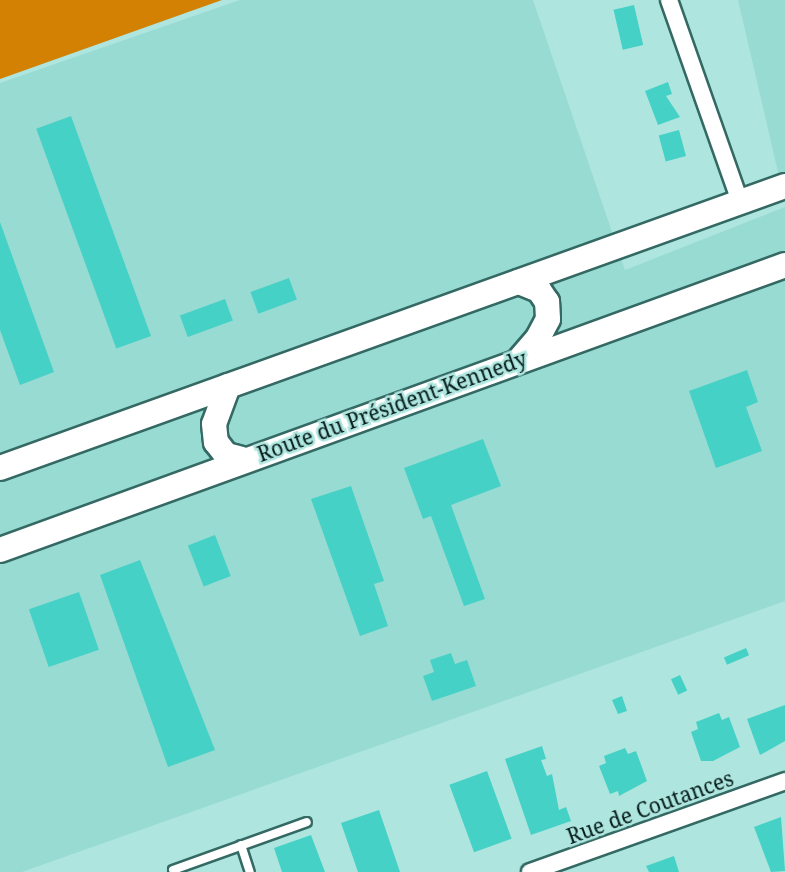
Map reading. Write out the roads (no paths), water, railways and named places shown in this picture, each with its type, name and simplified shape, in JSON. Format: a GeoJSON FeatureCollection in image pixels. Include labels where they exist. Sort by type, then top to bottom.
{"type":"FeatureCollection","features":[{"type":"Feature","properties":{"kind":"main road"},"geometry":{"type":"LineString","coordinates":[[0,468],[785,186]]}},
{"type":"Feature","properties":{"kind":"main road","name":"Route du Président-Kennedy"},"geometry":{"type":"LineString","coordinates":[[0,550],[785,265]]}},
{"type":"Feature","properties":{"kind":"main road"},"geometry":{"type":"LineString","coordinates":[[518,361],[538,338],[548,318],[547,302],[539,290],[519,282]]}},
{"type":"Feature","properties":{"kind":"main road"},"geometry":{"type":"LineString","coordinates":[[228,386],[216,415],[216,442],[226,455],[242,460]]}},
{"type":"Feature","properties":{"kind":"street"},"geometry":{"type":"LineString","coordinates":[[669,0],[740,202]]}},
{"type":"Feature","properties":{"kind":"street","name":"Rue de Coutances"},"geometry":{"type":"LineString","coordinates":[[530,872],[785,781]]}},
{"type":"Feature","properties":{"kind":"lane"},"geometry":{"type":"LineString","coordinates":[[173,870],[307,822]]}},
{"type":"Feature","properties":{"kind":"lane"},"geometry":{"type":"LineString","coordinates":[[241,845],[250,872]]}}]}
